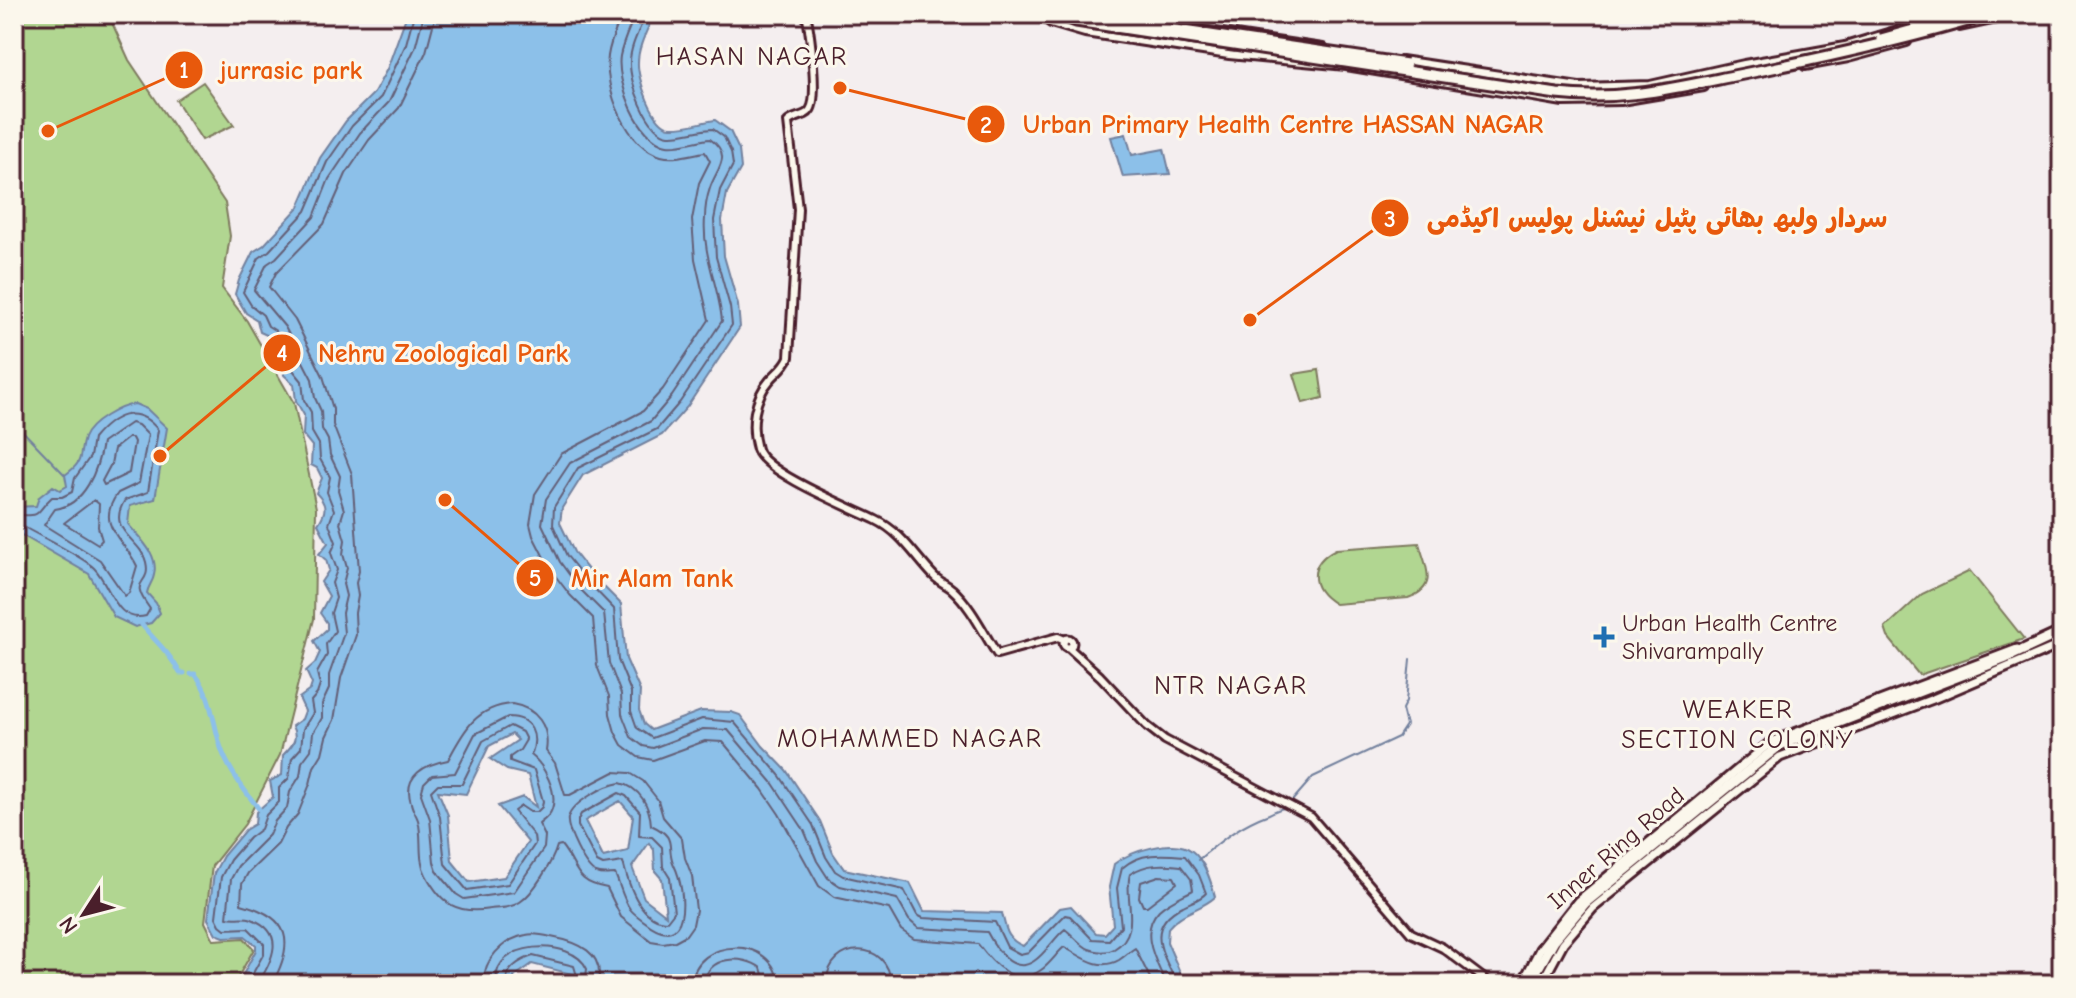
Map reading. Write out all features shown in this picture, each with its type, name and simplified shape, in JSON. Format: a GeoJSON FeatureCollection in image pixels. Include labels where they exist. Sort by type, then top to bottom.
{"type":"FeatureCollection","features":[{"type":"Feature","properties":{"kind":"highway"},"geometry":{"type":"LineString","coordinates":[[1057,14],[1091,24],[1598,98],[1639,95],[1845,54],[1992,14]]}},
{"type":"Feature","properties":{"kind":"highway"},"geometry":{"type":"LineString","coordinates":[[1073,14],[1599,92],[1636,90],[1833,52],[1970,14]]}},
{"type":"Feature","properties":{"kind":"highway"},"geometry":{"type":"LineString","coordinates":[[1529,984],[1554,940],[1585,903],[1780,745],[2006,658],[2062,630]]}},
{"type":"Feature","properties":{"kind":"highway"},"geometry":{"type":"LineString","coordinates":[[1538,984],[1559,942],[1589,907],[1772,757],[1802,741],[2062,641]]}},
{"type":"Feature","properties":{"kind":"main road","name":"Inner Ring Road"},"geometry":{"type":"LineString","coordinates":[[1522,984],[1540,949],[1578,901],[1771,742],[2062,630]]}},
{"type":"Feature","properties":{"kind":"street"},"geometry":{"type":"LineString","coordinates":[[806,14],[814,83],[811,107],[806,114],[789,119],[798,209],[789,357],[764,387],[756,406],[754,427],[757,450],[765,462],[893,530],[935,577],[954,591],[997,654],[1058,637],[1070,639],[1071,646],[1147,726],[1224,773],[1311,817],[1411,933],[1443,948],[1491,984]]}},
{"type":"Feature","properties":{"kind":"street"},"geometry":{"type":"LineString","coordinates":[[1038,14],[1051,23],[1085,33],[1229,55],[1319,63],[1563,102],[1621,101],[1673,93],[1877,50],[1957,27],[2021,14]]}},
{"type":"Feature","properties":{"kind":"street"},"geometry":{"type":"LineString","coordinates":[[1093,14],[1283,40],[1579,87],[1670,82],[1744,64],[1845,46],[1950,14]]}},
{"type":"Feature","properties":{"kind":"street"},"geometry":{"type":"LineString","coordinates":[[1874,37],[1878,43],[1877,50]]}},
{"type":"Feature","properties":{"kind":"street"},"geometry":{"type":"LineString","coordinates":[[1437,82],[1439,66]]}},
{"type":"Feature","properties":{"kind":"green space"},"geometry":{"type":"Polygon","coordinates":[[[14,14],[108,14],[129,60],[225,203],[230,236],[222,288],[247,321],[294,403],[316,508],[314,619],[280,755],[245,824],[212,866],[205,922],[214,940],[244,938],[254,949],[234,984],[14,984],[14,14]]]}},
{"type":"Feature","properties":{"kind":"green space"},"geometry":{"type":"Polygon","coordinates":[[[203,82],[234,125],[202,140],[176,100],[203,82]]]}},
{"type":"Feature","properties":{"kind":"green space"},"geometry":{"type":"Polygon","coordinates":[[[1319,370],[1323,398],[1303,403],[1294,374],[1319,370]]]}},
{"type":"Feature","properties":{"kind":"green space"},"geometry":{"type":"Polygon","coordinates":[[[1419,543],[1427,568],[1427,582],[1424,588],[1408,598],[1335,604],[1326,598],[1316,583],[1316,568],[1320,561],[1336,549],[1419,543]]]}},
{"type":"Feature","properties":{"kind":"green space"},"geometry":{"type":"Polygon","coordinates":[[[1970,571],[2024,639],[1919,675],[1888,637],[1885,628],[1922,594],[1970,571]]]}},
{"type":"Feature","properties":{"kind":"water"},"geometry":{"type":"Polygon","coordinates":[[[407,14],[654,14],[638,56],[640,79],[652,110],[664,125],[671,127],[715,120],[730,131],[739,150],[741,168],[727,193],[722,220],[724,256],[738,305],[740,327],[687,407],[662,435],[583,475],[562,508],[560,523],[574,552],[621,604],[626,659],[640,691],[639,710],[644,724],[651,730],[701,711],[740,715],[786,770],[820,821],[833,853],[844,869],[910,883],[924,911],[1002,913],[1010,937],[1023,946],[1060,908],[1071,906],[1096,933],[1105,934],[1113,925],[1109,887],[1114,864],[1153,847],[1184,847],[1197,855],[1204,866],[1215,897],[1178,918],[1168,928],[1167,942],[1185,984],[871,984],[859,980],[850,984],[752,984],[733,978],[714,984],[554,984],[572,974],[532,964],[514,977],[516,984],[238,984],[256,945],[245,936],[224,937],[216,934],[208,919],[214,873],[223,856],[245,830],[255,824],[256,812],[273,797],[270,781],[282,775],[283,755],[295,739],[292,726],[302,719],[305,711],[299,698],[310,690],[312,684],[306,671],[315,663],[320,652],[314,641],[327,629],[327,623],[320,613],[329,596],[321,582],[329,570],[326,560],[319,554],[328,543],[318,524],[324,511],[324,504],[316,493],[322,478],[317,468],[311,465],[312,446],[303,435],[304,415],[296,401],[294,384],[284,375],[283,360],[276,355],[269,336],[260,332],[257,320],[246,313],[235,294],[253,252],[264,245],[299,207],[320,158],[346,121],[374,93],[387,69],[407,14]],[[512,734],[489,746],[466,794],[438,791],[448,815],[452,861],[469,882],[504,877],[528,842],[498,806],[523,797],[536,807],[528,775],[507,770],[490,759],[518,740],[512,734]],[[620,801],[585,821],[603,857],[628,851],[633,816],[620,801]],[[649,843],[632,867],[644,898],[666,915],[662,879],[655,871],[654,850],[649,843]]]}},
{"type":"Feature","properties":{"kind":"water"},"geometry":{"type":"Polygon","coordinates":[[[1126,134],[1132,155],[1164,149],[1170,174],[1123,177],[1111,137],[1126,134]]]}},
{"type":"Feature","properties":{"kind":"water"},"geometry":{"type":"Polygon","coordinates":[[[135,404],[147,409],[167,428],[155,499],[130,506],[128,524],[154,560],[154,575],[147,593],[160,613],[151,623],[135,627],[114,617],[89,574],[14,533],[14,507],[36,506],[39,497],[53,486],[60,490],[67,486],[65,475],[78,462],[87,432],[106,416],[135,404]]]}},
{"type":"Feature","properties":{"kind":"waterway"},"geometry":{"type":"LineString","coordinates":[[14,422],[65,475]]}},
{"type":"Feature","properties":{"kind":"waterway"},"geometry":{"type":"LineString","coordinates":[[142,625],[180,673],[184,673]]}},
{"type":"Feature","properties":{"kind":"waterway"},"geometry":{"type":"LineString","coordinates":[[1292,801],[1313,777],[1398,737],[1406,725],[1402,709],[1406,701],[1410,659]]}},
{"type":"Feature","properties":{"kind":"waterway"},"geometry":{"type":"LineString","coordinates":[[191,674],[195,674],[205,690],[227,762],[259,809]]}},
{"type":"Feature","properties":{"kind":"waterway"},"geometry":{"type":"LineString","coordinates":[[1198,860],[1240,828],[1286,808]]}},
{"type":"Feature","properties":{"kind":"place","name":"Urban Primary Health Centre HASSAN NAGAR"},"geometry":{"type":"Point","coordinates":[840,88]}},
{"type":"Feature","properties":{"kind":"place","name":"jurrasic park"},"geometry":{"type":"Point","coordinates":[48,131]}},
{"type":"Feature","properties":{"kind":"place","name":"سردار ولبھ بھائی پٹیل نیشنل پولیس اکیڈمی"},"geometry":{"type":"Point","coordinates":[1250,320]}},
{"type":"Feature","properties":{"kind":"place","name":"Nehru Zoological Park"},"geometry":{"type":"Point","coordinates":[160,456]}},
{"type":"Feature","properties":{"kind":"place","name":"Mir Alam Tank"},"geometry":{"type":"Point","coordinates":[445,500]}},
{"type":"Feature","properties":{"kind":"place","name":"Urban Health Centre Shivarampally"},"geometry":{"type":"Point","coordinates":[1604,637]}},
{"type":"Feature","properties":{"kind":"district","name":"HASAN NAGAR"},"geometry":{"type":"Point","coordinates":[752,57]}},
{"type":"Feature","properties":{"kind":"district","name":"NTR NAGAR"},"geometry":{"type":"Point","coordinates":[1231,686]}},
{"type":"Feature","properties":{"kind":"district","name":"WEAKER SECTION COLONY"},"geometry":{"type":"Point","coordinates":[1738,725]}},
{"type":"Feature","properties":{"kind":"district","name":"MOHAMMED NAGAR"},"geometry":{"type":"Point","coordinates":[910,739]}}]}
